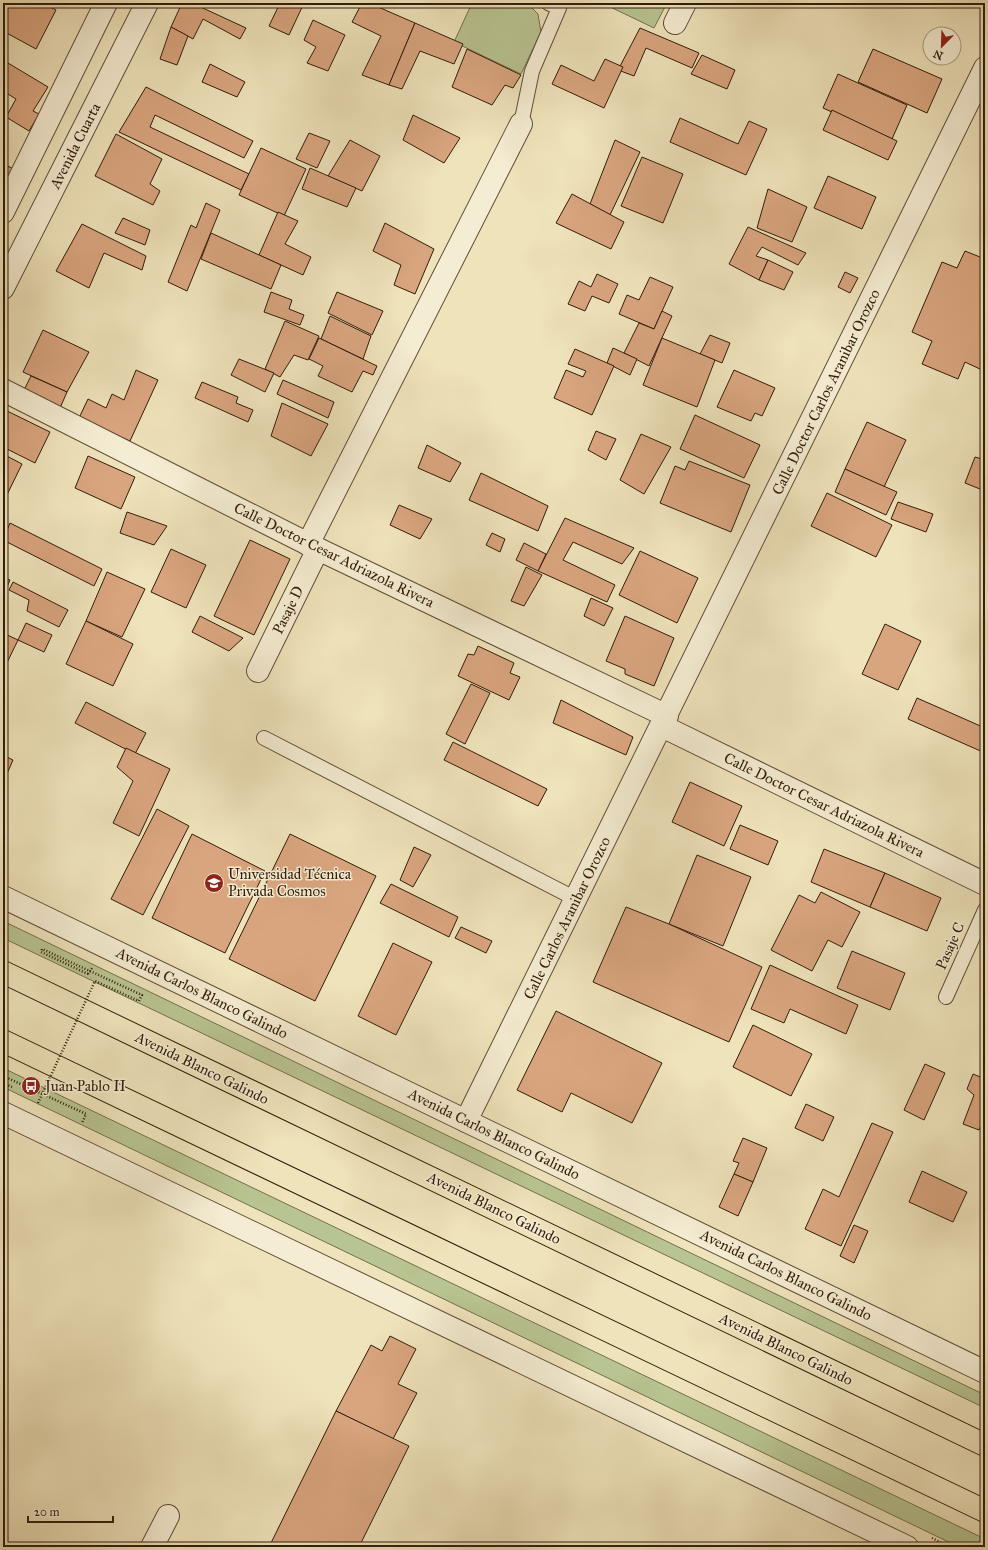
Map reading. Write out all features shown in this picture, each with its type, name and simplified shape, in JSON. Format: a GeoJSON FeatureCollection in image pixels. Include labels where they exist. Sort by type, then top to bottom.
{"type":"FeatureCollection","features":[{"type":"Feature","properties":{"kind":"highway","name":"Avenida Blanco Galindo"},"geometry":{"type":"LineString","coordinates":[[3,972],[985,1445]]}},
{"type":"Feature","properties":{"kind":"highway"},"geometry":{"type":"LineString","coordinates":[[3,1041],[985,1511]]}},
{"type":"Feature","properties":{"kind":"street"},"geometry":{"type":"LineString","coordinates":[[3,212],[106,3]]}},
{"type":"Feature","properties":{"kind":"street","name":"Avenida Cuarta"},"geometry":{"type":"LineString","coordinates":[[3,288],[147,3]]}},
{"type":"Feature","properties":{"kind":"street"},"geometry":{"type":"LineString","coordinates":[[675,23],[684,3]]}},
{"type":"Feature","properties":{"kind":"street","name":"Calle Doctor Carlos Aranibar Orozco"},"geometry":{"type":"LineString","coordinates":[[665,721],[985,68]]}},
{"type":"Feature","properties":{"kind":"street","name":"Pasaje D"},"geometry":{"type":"LineString","coordinates":[[258,671],[313,546],[522,124]]}},
{"type":"Feature","properties":{"kind":"street","name":"Calle Doctor Cesar Adriazola Rivera"},"geometry":{"type":"LineString","coordinates":[[3,390],[665,721],[985,884]]}},
{"type":"Feature","properties":{"kind":"street","name":"Calle Carlos Aranibar Orozco"},"geometry":{"type":"LineString","coordinates":[[466,1121],[665,721]]}},
{"type":"Feature","properties":{"kind":"street","name":"Avenida Carlos Blanco Galindo"},"geometry":{"type":"LineString","coordinates":[[3,897],[985,1372]]}},
{"type":"Feature","properties":{"kind":"street"},"geometry":{"type":"LineString","coordinates":[[3,1113],[906,1547]]}},
{"type":"Feature","properties":{"kind":"street"},"geometry":{"type":"LineString","coordinates":[[152,1547],[168,1516]]}},
{"type":"Feature","properties":{"kind":"lane"},"geometry":{"type":"LineString","coordinates":[[522,124],[532,71],[559,8],[548,3]]}},
{"type":"Feature","properties":{"kind":"lane"},"geometry":{"type":"LineString","coordinates":[[264,738],[576,899]]}},
{"type":"Feature","properties":{"kind":"lane","name":"Pasaje C"},"geometry":{"type":"LineString","coordinates":[[946,997],[985,910]]}},
{"type":"Feature","properties":{"kind":"path"},"geometry":{"type":"LineString","coordinates":[[44,1106],[38,1103],[95,981],[139,1001],[142,995],[42,949],[41,952],[88,974]]}},
{"type":"Feature","properties":{"kind":"path"},"geometry":{"type":"LineString","coordinates":[[3,1076],[86,1114],[82,1123],[76,1120]]}},
{"type":"Feature","properties":{"kind":"green space"},"geometry":{"type":"Polygon","coordinates":[[[472,3],[527,3],[538,14],[541,32],[521,74],[454,42],[472,3]]]}},
{"type":"Feature","properties":{"kind":"green space"},"geometry":{"type":"Polygon","coordinates":[[[602,3],[667,3],[654,28],[602,3]]]}},
{"type":"Feature","properties":{"kind":"green space"},"geometry":{"type":"Polygon","coordinates":[[[3,921],[985,1395],[985,1408],[3,938],[3,921]]]}},
{"type":"Feature","properties":{"kind":"green space"},"geometry":{"type":"Polygon","coordinates":[[[3,1068],[985,1539],[985,1547],[959,1547],[3,1087],[3,1068]]]}},
{"type":"Feature","properties":{"kind":"building"},"geometry":{"type":"Polygon","coordinates":[[[3,3],[43,3],[56,10],[36,49],[3,31],[3,3]]]}},
{"type":"Feature","properties":{"kind":"building"},"geometry":{"type":"Polygon","coordinates":[[[182,3],[192,3],[246,28],[240,39],[203,19],[193,39],[171,27],[182,3]]]}},
{"type":"Feature","properties":{"kind":"building"},"geometry":{"type":"Polygon","coordinates":[[[280,3],[304,3],[289,35],[269,26],[280,3]]]}},
{"type":"Feature","properties":{"kind":"building"},"geometry":{"type":"Polygon","coordinates":[[[362,3],[369,3],[415,23],[389,85],[362,75],[381,36],[352,22],[362,3]]]}},
{"type":"Feature","properties":{"kind":"building"},"geometry":{"type":"Polygon","coordinates":[[[313,20],[345,35],[328,71],[307,63],[316,47],[304,40],[313,20]]]}},
{"type":"Feature","properties":{"kind":"building"},"geometry":{"type":"Polygon","coordinates":[[[415,23],[463,44],[454,64],[420,51],[402,89],[389,85],[415,23]]]}},
{"type":"Feature","properties":{"kind":"building"},"geometry":{"type":"Polygon","coordinates":[[[171,27],[188,36],[177,65],[160,59],[171,27]]]}},
{"type":"Feature","properties":{"kind":"building"},"geometry":{"type":"Polygon","coordinates":[[[640,28],[699,53],[692,68],[646,48],[634,76],[618,70],[640,28]]]}},
{"type":"Feature","properties":{"kind":"building"},"geometry":{"type":"Polygon","coordinates":[[[467,49],[521,75],[513,88],[505,85],[492,105],[452,87],[467,49]]]}},
{"type":"Feature","properties":{"kind":"building"},"geometry":{"type":"Polygon","coordinates":[[[873,49],[942,79],[927,113],[858,82],[873,49]]]}},
{"type":"Feature","properties":{"kind":"building"},"geometry":{"type":"Polygon","coordinates":[[[702,55],[735,70],[727,89],[691,74],[702,55]]]}},
{"type":"Feature","properties":{"kind":"building"},"geometry":{"type":"Polygon","coordinates":[[[605,59],[623,67],[604,108],[552,84],[561,65],[594,81],[605,59]]]}},
{"type":"Feature","properties":{"kind":"building"},"geometry":{"type":"Polygon","coordinates":[[[3,60],[48,87],[33,111],[39,114],[29,131],[6,117],[16,99],[3,91],[3,60]]]}},
{"type":"Feature","properties":{"kind":"building"},"geometry":{"type":"Polygon","coordinates":[[[210,64],[245,82],[237,97],[202,82],[210,64]]]}},
{"type":"Feature","properties":{"kind":"building"},"geometry":{"type":"Polygon","coordinates":[[[838,74],[907,105],[892,139],[823,108],[838,74]]]}},
{"type":"Feature","properties":{"kind":"building"},"geometry":{"type":"Polygon","coordinates":[[[146,87],[253,141],[244,158],[155,115],[150,127],[249,174],[241,190],[119,132],[146,87]]]}},
{"type":"Feature","properties":{"kind":"building"},"geometry":{"type":"Polygon","coordinates":[[[832,110],[897,141],[888,160],[823,130],[832,110]]]}},
{"type":"Feature","properties":{"kind":"building"},"geometry":{"type":"Polygon","coordinates":[[[413,115],[460,138],[444,163],[403,140],[413,115]]]}},
{"type":"Feature","properties":{"kind":"building"},"geometry":{"type":"Polygon","coordinates":[[[680,118],[738,144],[749,121],[767,129],[746,175],[670,142],[680,118]]]}},
{"type":"Feature","properties":{"kind":"building"},"geometry":{"type":"Polygon","coordinates":[[[309,133],[330,141],[317,168],[296,159],[309,133]]]}},
{"type":"Feature","properties":{"kind":"building"},"geometry":{"type":"Polygon","coordinates":[[[116,134],[162,159],[150,184],[160,191],[153,205],[95,176],[116,134]]]}},
{"type":"Feature","properties":{"kind":"building"},"geometry":{"type":"Polygon","coordinates":[[[350,140],[380,156],[362,191],[328,176],[350,140]]]}},
{"type":"Feature","properties":{"kind":"building"},"geometry":{"type":"Polygon","coordinates":[[[615,140],[640,152],[610,215],[590,204],[615,140]]]}},
{"type":"Feature","properties":{"kind":"building"},"geometry":{"type":"Polygon","coordinates":[[[261,148],[306,169],[284,216],[239,195],[261,148]]]}},
{"type":"Feature","properties":{"kind":"building"},"geometry":{"type":"Polygon","coordinates":[[[642,157],[683,174],[663,223],[621,206],[642,157]]]}},
{"type":"Feature","properties":{"kind":"building"},"geometry":{"type":"Polygon","coordinates":[[[3,164],[14,169],[3,191],[3,164]]]}},
{"type":"Feature","properties":{"kind":"building"},"geometry":{"type":"Polygon","coordinates":[[[310,168],[356,188],[347,207],[302,189],[310,168]]]}},
{"type":"Feature","properties":{"kind":"building"},"geometry":{"type":"Polygon","coordinates":[[[828,176],[876,197],[862,229],[814,208],[828,176]]]}},
{"type":"Feature","properties":{"kind":"building"},"geometry":{"type":"Polygon","coordinates":[[[768,189],[807,207],[792,242],[757,228],[768,189]]]}},
{"type":"Feature","properties":{"kind":"building"},"geometry":{"type":"Polygon","coordinates":[[[572,194],[624,222],[611,249],[556,223],[572,194]]]}},
{"type":"Feature","properties":{"kind":"building"},"geometry":{"type":"Polygon","coordinates":[[[206,203],[220,210],[187,291],[168,282],[191,225],[196,228],[206,203]]]}},
{"type":"Feature","properties":{"kind":"building"},"geometry":{"type":"Polygon","coordinates":[[[278,212],[298,221],[285,244],[311,257],[303,275],[259,255],[278,212]]]}},
{"type":"Feature","properties":{"kind":"building"},"geometry":{"type":"Polygon","coordinates":[[[123,218],[150,230],[145,245],[115,233],[123,218]]]}},
{"type":"Feature","properties":{"kind":"building"},"geometry":{"type":"Polygon","coordinates":[[[385,223],[434,249],[415,294],[394,285],[401,265],[373,251],[385,223]]]}},
{"type":"Feature","properties":{"kind":"building"},"geometry":{"type":"Polygon","coordinates":[[[82,224],[146,256],[142,270],[104,253],[89,288],[56,271],[82,224]]]}},
{"type":"Feature","properties":{"kind":"building"},"geometry":{"type":"Polygon","coordinates":[[[748,227],[806,253],[798,265],[762,247],[756,256],[768,260],[759,280],[729,264],[748,227]]]}},
{"type":"Feature","properties":{"kind":"building"},"geometry":{"type":"Polygon","coordinates":[[[211,233],[281,265],[271,289],[201,259],[211,233]]]}},
{"type":"Feature","properties":{"kind":"building"},"geometry":{"type":"Polygon","coordinates":[[[965,251],[985,259],[985,363],[982,370],[965,362],[958,379],[922,364],[932,341],[912,332],[942,262],[957,268],[965,251]]]}},
{"type":"Feature","properties":{"kind":"building"},"geometry":{"type":"Polygon","coordinates":[[[768,260],[793,272],[784,290],[759,280],[768,260]]]}},
{"type":"Feature","properties":{"kind":"building"},"geometry":{"type":"Polygon","coordinates":[[[845,272],[858,278],[850,293],[838,287],[845,272]]]}},
{"type":"Feature","properties":{"kind":"building"},"geometry":{"type":"Polygon","coordinates":[[[597,274],[618,284],[609,303],[592,296],[585,311],[568,304],[579,281],[591,287],[597,274]]]}},
{"type":"Feature","properties":{"kind":"building"},"geometry":{"type":"Polygon","coordinates":[[[650,277],[673,287],[654,329],[619,314],[627,295],[639,300],[650,277]]]}},
{"type":"Feature","properties":{"kind":"building"},"geometry":{"type":"Polygon","coordinates":[[[271,292],[292,300],[289,309],[304,315],[300,325],[264,312],[271,292]]]}},
{"type":"Feature","properties":{"kind":"building"},"geometry":{"type":"Polygon","coordinates":[[[337,292],[383,311],[372,335],[328,313],[337,292]]]}},
{"type":"Feature","properties":{"kind":"building"},"geometry":{"type":"Polygon","coordinates":[[[662,311],[672,316],[649,366],[624,353],[639,323],[654,329],[662,311]]]}},
{"type":"Feature","properties":{"kind":"building"},"geometry":{"type":"Polygon","coordinates":[[[330,316],[371,336],[363,359],[321,339],[330,316]]]}},
{"type":"Feature","properties":{"kind":"building"},"geometry":{"type":"Polygon","coordinates":[[[285,321],[319,336],[308,360],[294,355],[280,377],[265,369],[285,321]]]}},
{"type":"Feature","properties":{"kind":"building"},"geometry":{"type":"Polygon","coordinates":[[[43,330],[89,352],[67,392],[23,372],[43,330]]]}},
{"type":"Feature","properties":{"kind":"building"},"geometry":{"type":"Polygon","coordinates":[[[710,335],[730,343],[722,363],[700,354],[710,335]]]}},
{"type":"Feature","properties":{"kind":"building"},"geometry":{"type":"Polygon","coordinates":[[[319,338],[377,366],[373,375],[363,371],[352,392],[318,376],[323,366],[309,359],[319,338]]]}},
{"type":"Feature","properties":{"kind":"building"},"geometry":{"type":"Polygon","coordinates":[[[662,338],[715,360],[697,407],[643,385],[662,338]]]}},
{"type":"Feature","properties":{"kind":"building"},"geometry":{"type":"Polygon","coordinates":[[[613,348],[637,359],[630,375],[607,363],[613,348]]]}},
{"type":"Feature","properties":{"kind":"building"},"geometry":{"type":"Polygon","coordinates":[[[575,349],[614,366],[592,415],[554,398],[566,370],[583,377],[586,371],[568,364],[575,349]]]}},
{"type":"Feature","properties":{"kind":"building"},"geometry":{"type":"Polygon","coordinates":[[[239,359],[274,373],[265,392],[231,375],[239,359]]]}},
{"type":"Feature","properties":{"kind":"building"},"geometry":{"type":"Polygon","coordinates":[[[136,370],[158,380],[130,441],[79,418],[88,399],[106,408],[112,394],[124,400],[136,370]]]}},
{"type":"Feature","properties":{"kind":"building"},"geometry":{"type":"Polygon","coordinates":[[[734,370],[775,388],[762,416],[755,413],[751,421],[717,407],[734,370]]]}},
{"type":"Feature","properties":{"kind":"building"},"geometry":{"type":"Polygon","coordinates":[[[31,376],[67,392],[60,408],[23,392],[31,376]]]}},
{"type":"Feature","properties":{"kind":"building"},"geometry":{"type":"Polygon","coordinates":[[[283,380],[334,402],[328,418],[277,394],[283,380]]]}},
{"type":"Feature","properties":{"kind":"building"},"geometry":{"type":"Polygon","coordinates":[[[202,382],[238,397],[236,403],[253,410],[248,422],[195,398],[202,382]]]}},
{"type":"Feature","properties":{"kind":"building"},"geometry":{"type":"Polygon","coordinates":[[[282,403],[328,424],[311,456],[271,436],[282,403]]]}},
{"type":"Feature","properties":{"kind":"building"},"geometry":{"type":"Polygon","coordinates":[[[3,409],[50,432],[35,463],[3,447],[3,409]]]}},
{"type":"Feature","properties":{"kind":"building"},"geometry":{"type":"Polygon","coordinates":[[[695,415],[760,445],[744,478],[680,449],[695,415]]]}},
{"type":"Feature","properties":{"kind":"building"},"geometry":{"type":"Polygon","coordinates":[[[867,422],[906,440],[884,487],[845,469],[867,422]]]}},
{"type":"Feature","properties":{"kind":"building"},"geometry":{"type":"Polygon","coordinates":[[[596,431],[616,439],[606,460],[588,450],[596,431]]]}},
{"type":"Feature","properties":{"kind":"building"},"geometry":{"type":"Polygon","coordinates":[[[641,434],[671,447],[644,494],[620,480],[641,434]]]}},
{"type":"Feature","properties":{"kind":"building"},"geometry":{"type":"Polygon","coordinates":[[[427,445],[461,463],[450,482],[418,468],[427,445]]]}},
{"type":"Feature","properties":{"kind":"building"},"geometry":{"type":"Polygon","coordinates":[[[3,454],[22,464],[3,503],[3,454]]]}},
{"type":"Feature","properties":{"kind":"building"},"geometry":{"type":"Polygon","coordinates":[[[88,456],[135,477],[121,509],[75,488],[88,456]]]}},
{"type":"Feature","properties":{"kind":"building"},"geometry":{"type":"Polygon","coordinates":[[[975,457],[985,460],[985,491],[965,483],[975,457]]]}},
{"type":"Feature","properties":{"kind":"building"},"geometry":{"type":"Polygon","coordinates":[[[689,461],[750,485],[731,532],[660,503],[675,466],[685,470],[689,461]]]}},
{"type":"Feature","properties":{"kind":"building"},"geometry":{"type":"Polygon","coordinates":[[[845,469],[897,492],[886,515],[835,492],[845,469]]]}},
{"type":"Feature","properties":{"kind":"building"},"geometry":{"type":"Polygon","coordinates":[[[481,473],[548,506],[538,531],[469,500],[481,473]]]}},
{"type":"Feature","properties":{"kind":"building"},"geometry":{"type":"Polygon","coordinates":[[[827,493],[892,525],[876,557],[811,526],[827,493]]]}},
{"type":"Feature","properties":{"kind":"building"},"geometry":{"type":"Polygon","coordinates":[[[985,493],[985,505],[981,503],[985,493]]]}},
{"type":"Feature","properties":{"kind":"building"},"geometry":{"type":"Polygon","coordinates":[[[898,502],[933,514],[926,532],[891,519],[898,502]]]}},
{"type":"Feature","properties":{"kind":"building"},"geometry":{"type":"Polygon","coordinates":[[[399,505],[432,519],[420,539],[390,525],[399,505]]]}},
{"type":"Feature","properties":{"kind":"building"},"geometry":{"type":"Polygon","coordinates":[[[127,512],[167,526],[154,545],[120,533],[127,512]]]}},
{"type":"Feature","properties":{"kind":"building"},"geometry":{"type":"Polygon","coordinates":[[[565,518],[634,548],[622,564],[573,542],[563,560],[615,585],[607,602],[538,571],[565,518]]]}},
{"type":"Feature","properties":{"kind":"building"},"geometry":{"type":"Polygon","coordinates":[[[10,523],[102,569],[94,586],[3,540],[10,523]]]}},
{"type":"Feature","properties":{"kind":"building"},"geometry":{"type":"Polygon","coordinates":[[[492,533],[505,539],[500,552],[486,545],[492,533]]]}},
{"type":"Feature","properties":{"kind":"building"},"geometry":{"type":"Polygon","coordinates":[[[250,540],[290,559],[254,635],[214,616],[250,540]]]}},
{"type":"Feature","properties":{"kind":"building"},"geometry":{"type":"Polygon","coordinates":[[[524,543],[546,554],[538,571],[516,560],[524,543]]]}},
{"type":"Feature","properties":{"kind":"building"},"geometry":{"type":"Polygon","coordinates":[[[171,549],[206,565],[186,608],[151,592],[171,549]]]}},
{"type":"Feature","properties":{"kind":"building"},"geometry":{"type":"Polygon","coordinates":[[[640,551],[698,578],[677,623],[619,595],[640,551]]]}},
{"type":"Feature","properties":{"kind":"building"},"geometry":{"type":"Polygon","coordinates":[[[526,567],[542,575],[524,606],[511,601],[526,567]]]}},
{"type":"Feature","properties":{"kind":"building"},"geometry":{"type":"Polygon","coordinates":[[[107,572],[145,589],[122,637],[86,621],[107,572]]]}},
{"type":"Feature","properties":{"kind":"building"},"geometry":{"type":"Polygon","coordinates":[[[3,577],[10,580],[3,596],[3,577]]]}},
{"type":"Feature","properties":{"kind":"building"},"geometry":{"type":"Polygon","coordinates":[[[13,582],[68,610],[59,627],[27,611],[29,600],[9,590],[13,582]]]}},
{"type":"Feature","properties":{"kind":"building"},"geometry":{"type":"Polygon","coordinates":[[[591,598],[613,608],[604,626],[584,616],[591,598]]]}},
{"type":"Feature","properties":{"kind":"building"},"geometry":{"type":"Polygon","coordinates":[[[200,616],[243,638],[229,651],[192,632],[200,616]]]}},
{"type":"Feature","properties":{"kind":"building"},"geometry":{"type":"Polygon","coordinates":[[[625,616],[674,638],[654,686],[625,674],[625,669],[606,661],[625,616]]]}},
{"type":"Feature","properties":{"kind":"building"},"geometry":{"type":"Polygon","coordinates":[[[86,621],[133,644],[113,686],[66,664],[86,621]]]}},
{"type":"Feature","properties":{"kind":"building"},"geometry":{"type":"Polygon","coordinates":[[[26,623],[52,635],[44,652],[18,640],[26,623]]]}},
{"type":"Feature","properties":{"kind":"building"},"geometry":{"type":"Polygon","coordinates":[[[885,624],[921,641],[898,690],[862,674],[885,624]]]}},
{"type":"Feature","properties":{"kind":"building"},"geometry":{"type":"Polygon","coordinates":[[[3,633],[18,640],[3,671],[3,633]]]}},
{"type":"Feature","properties":{"kind":"building"},"geometry":{"type":"Polygon","coordinates":[[[478,646],[514,663],[510,673],[520,677],[509,700],[458,676],[468,654],[474,655],[478,646]]]}},
{"type":"Feature","properties":{"kind":"building"},"geometry":{"type":"Polygon","coordinates":[[[471,684],[490,693],[465,744],[446,734],[471,684]]]}},
{"type":"Feature","properties":{"kind":"building"},"geometry":{"type":"Polygon","coordinates":[[[917,698],[985,728],[985,753],[908,719],[917,698]]]}},
{"type":"Feature","properties":{"kind":"building"},"geometry":{"type":"Polygon","coordinates":[[[561,700],[633,737],[626,755],[553,723],[561,700]]]}},
{"type":"Feature","properties":{"kind":"building"},"geometry":{"type":"Polygon","coordinates":[[[86,702],[146,733],[135,754],[75,723],[86,702]]]}},
{"type":"Feature","properties":{"kind":"building"},"geometry":{"type":"Polygon","coordinates":[[[453,742],[547,789],[538,806],[444,760],[453,742]]]}},
{"type":"Feature","properties":{"kind":"building"},"geometry":{"type":"Polygon","coordinates":[[[126,748],[170,769],[139,836],[113,823],[133,781],[117,767],[126,748]]]}},
{"type":"Feature","properties":{"kind":"building"},"geometry":{"type":"Polygon","coordinates":[[[3,755],[13,760],[3,783],[3,755]]]}},
{"type":"Feature","properties":{"kind":"building"},"geometry":{"type":"Polygon","coordinates":[[[690,782],[742,806],[724,846],[672,822],[690,782]]]}},
{"type":"Feature","properties":{"kind":"building"},"geometry":{"type":"Polygon","coordinates":[[[157,809],[189,826],[143,915],[111,899],[157,809]]]}},
{"type":"Feature","properties":{"kind":"building"},"geometry":{"type":"Polygon","coordinates":[[[740,825],[778,841],[768,865],[730,849],[740,825]]]}},
{"type":"Feature","properties":{"kind":"building","name":"Universidad Técnica Privada Cosmos"},"geometry":{"type":"Polygon","coordinates":[[[192,834],[265,871],[225,953],[152,918],[192,834]]]}},
{"type":"Feature","properties":{"kind":"building"},"geometry":{"type":"Polygon","coordinates":[[[290,834],[376,876],[315,1001],[229,959],[290,834]]]}},
{"type":"Feature","properties":{"kind":"building"},"geometry":{"type":"Polygon","coordinates":[[[414,847],[431,855],[413,887],[400,880],[414,847]]]}},
{"type":"Feature","properties":{"kind":"building"},"geometry":{"type":"Polygon","coordinates":[[[824,849],[885,873],[870,907],[811,882],[824,849]]]}},
{"type":"Feature","properties":{"kind":"building"},"geometry":{"type":"Polygon","coordinates":[[[697,855],[751,877],[723,946],[669,924],[697,855]]]}},
{"type":"Feature","properties":{"kind":"building"},"geometry":{"type":"Polygon","coordinates":[[[885,873],[941,898],[927,931],[870,907],[885,873]]]}},
{"type":"Feature","properties":{"kind":"building"},"geometry":{"type":"Polygon","coordinates":[[[391,884],[458,917],[449,937],[380,903],[391,884]]]}},
{"type":"Feature","properties":{"kind":"building"},"geometry":{"type":"Polygon","coordinates":[[[821,892],[860,912],[842,947],[828,940],[812,971],[771,950],[799,895],[815,903],[821,892]]]}},
{"type":"Feature","properties":{"kind":"building"},"geometry":{"type":"Polygon","coordinates":[[[626,907],[669,924],[762,967],[729,1042],[593,982],[626,907]]]}},
{"type":"Feature","properties":{"kind":"building"},"geometry":{"type":"Polygon","coordinates":[[[461,927],[492,941],[486,953],[455,938],[461,927]]]}},
{"type":"Feature","properties":{"kind":"building"},"geometry":{"type":"Polygon","coordinates":[[[393,943],[432,962],[396,1035],[358,1016],[393,943]]]}},
{"type":"Feature","properties":{"kind":"building"},"geometry":{"type":"Polygon","coordinates":[[[852,951],[905,973],[890,1010],[837,988],[852,951]]]}},
{"type":"Feature","properties":{"kind":"building"},"geometry":{"type":"Polygon","coordinates":[[[770,965],[858,1005],[846,1034],[790,1009],[784,1023],[751,1009],[770,965]]]}},
{"type":"Feature","properties":{"kind":"building"},"geometry":{"type":"Polygon","coordinates":[[[556,1011],[662,1063],[632,1123],[571,1093],[562,1112],[517,1090],[556,1011]]]}},
{"type":"Feature","properties":{"kind":"building"},"geometry":{"type":"Polygon","coordinates":[[[753,1025],[812,1054],[791,1096],[733,1067],[753,1025]]]}},
{"type":"Feature","properties":{"kind":"building"},"geometry":{"type":"Polygon","coordinates":[[[925,1064],[945,1073],[924,1120],[904,1110],[925,1064]]]}},
{"type":"Feature","properties":{"kind":"building"},"geometry":{"type":"Polygon","coordinates":[[[973,1074],[985,1079],[985,1115],[979,1130],[963,1124],[974,1095],[967,1089],[973,1074]]]}},
{"type":"Feature","properties":{"kind":"building"},"geometry":{"type":"Polygon","coordinates":[[[806,1104],[834,1117],[823,1141],[795,1128],[806,1104]]]}},
{"type":"Feature","properties":{"kind":"building"},"geometry":{"type":"Polygon","coordinates":[[[872,1123],[893,1132],[841,1246],[805,1229],[823,1189],[839,1197],[872,1123]]]}},
{"type":"Feature","properties":{"kind":"building"},"geometry":{"type":"Polygon","coordinates":[[[743,1138],[767,1148],[753,1182],[734,1174],[739,1163],[733,1161],[743,1138]]]}},
{"type":"Feature","properties":{"kind":"building"},"geometry":{"type":"Polygon","coordinates":[[[922,1171],[967,1192],[953,1222],[909,1202],[922,1171]]]}},
{"type":"Feature","properties":{"kind":"building"},"geometry":{"type":"Polygon","coordinates":[[[734,1174],[753,1182],[738,1216],[719,1207],[734,1174]]]}},
{"type":"Feature","properties":{"kind":"building"},"geometry":{"type":"Polygon","coordinates":[[[854,1225],[868,1231],[854,1263],[840,1256],[854,1225]]]}},
{"type":"Feature","properties":{"kind":"building"},"geometry":{"type":"Polygon","coordinates":[[[390,1336],[416,1349],[398,1384],[417,1393],[393,1439],[336,1411],[371,1345],[382,1351],[390,1336]]]}},
{"type":"Feature","properties":{"kind":"building"},"geometry":{"type":"Polygon","coordinates":[[[336,1411],[409,1446],[359,1547],[269,1547],[336,1411]]]}},
{"type":"Feature","properties":{"kind":"place","name":"Universidad Técnica Privada Cosmos"},"geometry":{"type":"Point","coordinates":[214,883]}},
{"type":"Feature","properties":{"kind":"place","name":"Juan Pablo II"},"geometry":{"type":"Point","coordinates":[31,1086]}}]}
